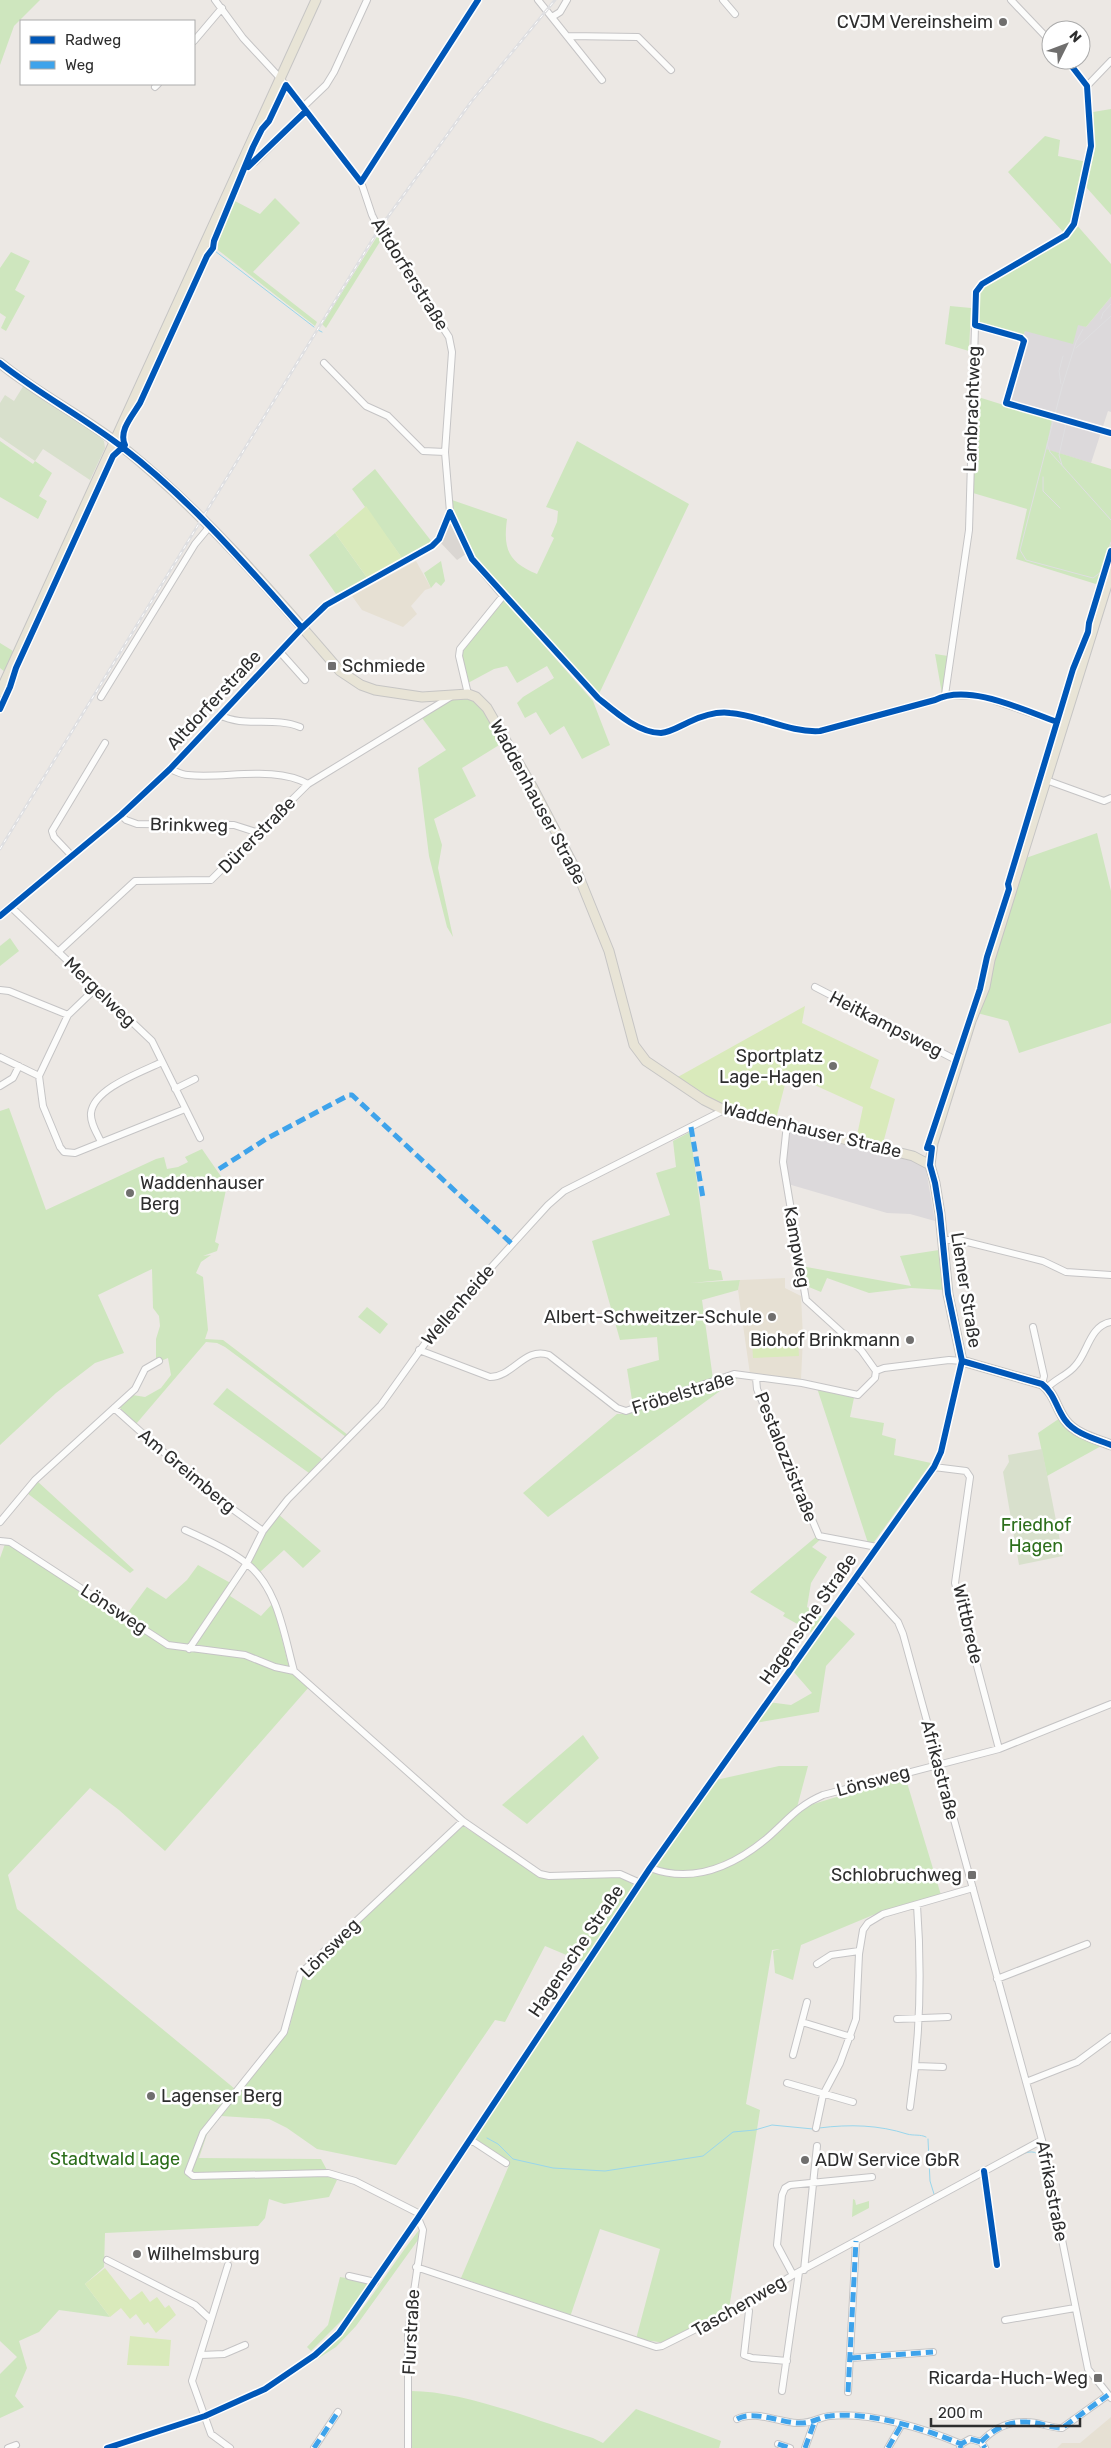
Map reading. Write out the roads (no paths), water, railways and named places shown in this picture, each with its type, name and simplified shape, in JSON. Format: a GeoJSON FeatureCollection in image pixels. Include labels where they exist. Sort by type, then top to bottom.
{"type":"FeatureCollection","features":[{"type":"Feature","properties":{"kind":"main road"},"geometry":{"type":"LineString","coordinates":[[1,688],[316,0]]}},
{"type":"Feature","properties":{"kind":"main road"},"geometry":{"type":"LineString","coordinates":[[0,363],[24,382],[114,441],[169,486],[210,526],[340,671],[361,685],[374,690],[422,697],[468,694]]}},
{"type":"Feature","properties":{"kind":"main road"},"geometry":{"type":"LineString","coordinates":[[930,1165],[933,1143],[958,1061],[985,987],[990,960],[1111,572]]}},
{"type":"Feature","properties":{"kind":"main road","name":"Waddenhauser Straße"},"geometry":{"type":"LineString","coordinates":[[468,694],[476,697],[487,708],[533,788],[577,872],[609,951],[634,1045],[646,1061],[704,1100],[724,1110],[913,1156],[930,1165]]}},
{"type":"Feature","properties":{"kind":"main road","name":"Liemer Straße"},"geometry":{"type":"LineString","coordinates":[[930,1165],[935,1183],[948,1294],[962,1361],[1045,1386]]}},
{"type":"Feature","properties":{"kind":"main road"},"geometry":{"type":"LineString","coordinates":[[1045,1386],[1071,1426],[1111,1445]]}},
{"type":"Feature","properties":{"kind":"street","name":"Altdorferstraße"},"geometry":{"type":"LineString","coordinates":[[0,916],[121,814],[170,769],[302,628],[326,606],[432,546],[439,539],[450,512],[445,452],[449,419],[451,344],[372,215],[360,182],[280,78],[243,38],[215,0]]}},
{"type":"Feature","properties":{"kind":"street"},"geometry":{"type":"LineString","coordinates":[[245,167],[255,162],[326,85],[334,72],[367,0]]}},
{"type":"Feature","properties":{"kind":"street"},"geometry":{"type":"LineString","coordinates":[[360,182],[478,0]]}},
{"type":"Feature","properties":{"kind":"street"},"geometry":{"type":"LineString","coordinates":[[538,0],[602,80]]}},
{"type":"Feature","properties":{"kind":"street"},"geometry":{"type":"LineString","coordinates":[[552,17],[560,12],[567,0]]}},
{"type":"Feature","properties":{"kind":"street"},"geometry":{"type":"LineString","coordinates":[[723,0],[735,14]]}},
{"type":"Feature","properties":{"kind":"street"},"geometry":{"type":"LineString","coordinates":[[1011,0],[1041,32]]}},
{"type":"Feature","properties":{"kind":"street"},"geometry":{"type":"LineString","coordinates":[[195,40],[222,8]]}},
{"type":"Feature","properties":{"kind":"street"},"geometry":{"type":"LineString","coordinates":[[568,36],[638,37],[671,70]]}},
{"type":"Feature","properties":{"kind":"street"},"geometry":{"type":"LineString","coordinates":[[1075,70],[1087,86],[1111,61]]}},
{"type":"Feature","properties":{"kind":"street","name":"Lambrachtweg"},"geometry":{"type":"LineString","coordinates":[[1063,724],[981,696],[945,695],[969,530],[976,292],[982,284],[1066,235],[1074,224],[1092,146],[1087,86]]}},
{"type":"Feature","properties":{"kind":"street"},"geometry":{"type":"LineString","coordinates":[[324,363],[366,406],[388,416],[423,451],[445,452]]}},
{"type":"Feature","properties":{"kind":"street"},"geometry":{"type":"LineString","coordinates":[[450,512],[472,559],[503,596],[460,649],[458,656],[468,694]]}},
{"type":"Feature","properties":{"kind":"street"},"geometry":{"type":"LineString","coordinates":[[101,697],[195,544],[210,526]]}},
{"type":"Feature","properties":{"kind":"street","name":"Altdorferstraße"},"geometry":{"type":"LineString","coordinates":[[280,652],[305,680]]}},
{"type":"Feature","properties":{"kind":"street","name":"Dürerstraße"},"geometry":{"type":"LineString","coordinates":[[58,952],[135,881],[211,880],[308,784],[455,694]]}},
{"type":"Feature","properties":{"kind":"street"},"geometry":{"type":"LineString","coordinates":[[220,715],[230,721],[264,720],[290,723],[300,727]]}},
{"type":"Feature","properties":{"kind":"street"},"geometry":{"type":"LineString","coordinates":[[72,856],[54,837],[52,831],[105,743]]}},
{"type":"Feature","properties":{"kind":"street"},"geometry":{"type":"LineString","coordinates":[[170,769],[187,775],[268,774],[301,780],[308,784]]}},
{"type":"Feature","properties":{"kind":"street"},"geometry":{"type":"LineString","coordinates":[[1046,780],[1104,801],[1111,798]]}},
{"type":"Feature","properties":{"kind":"street","name":"Brinkweg"},"geometry":{"type":"LineString","coordinates":[[121,814],[126,820],[137,824],[234,825],[259,833]]}},
{"type":"Feature","properties":{"kind":"street","name":"Mergelweg"},"geometry":{"type":"LineString","coordinates":[[10,907],[152,1041],[200,1138]]}},
{"type":"Feature","properties":{"kind":"street","name":"Heitkampsweg"},"geometry":{"type":"LineString","coordinates":[[815,987],[958,1061]]}},
{"type":"Feature","properties":{"kind":"street"},"geometry":{"type":"LineString","coordinates":[[96,988],[68,1015],[39,1076],[43,1106],[64,1152],[75,1154],[185,1109]]}},
{"type":"Feature","properties":{"kind":"street"},"geometry":{"type":"LineString","coordinates":[[0,990],[9,991],[68,1015]]}},
{"type":"Feature","properties":{"kind":"street"},"geometry":{"type":"LineString","coordinates":[[0,1057],[39,1076]]}},
{"type":"Feature","properties":{"kind":"street"},"geometry":{"type":"LineString","coordinates":[[101,1142],[92,1123],[91,1112],[95,1102],[109,1088],[162,1062]]}},
{"type":"Feature","properties":{"kind":"street"},"geometry":{"type":"LineString","coordinates":[[0,1086],[13,1078],[19,1066]]}},
{"type":"Feature","properties":{"kind":"street"},"geometry":{"type":"LineString","coordinates":[[175,1088],[195,1079]]}},
{"type":"Feature","properties":{"kind":"street","name":"Wellenheide"},"geometry":{"type":"LineString","coordinates":[[188,1649],[247,1563],[263,1531],[288,1499],[381,1405],[419,1350],[512,1244],[564,1191],[724,1110]]}},
{"type":"Feature","properties":{"kind":"street","name":"Kampweg"},"geometry":{"type":"LineString","coordinates":[[787,1124],[782,1162],[806,1300],[862,1350],[876,1371]]}},
{"type":"Feature","properties":{"kind":"street"},"geometry":{"type":"LineString","coordinates":[[942,1240],[959,1240],[1042,1261],[1066,1272],[1111,1275]]}},
{"type":"Feature","properties":{"kind":"street"},"geometry":{"type":"LineString","coordinates":[[1033,1327],[1045,1386],[1075,1366],[1092,1336],[1100,1328],[1111,1322]]}},
{"type":"Feature","properties":{"kind":"street","name":"Fröbelstraße"},"geometry":{"type":"LineString","coordinates":[[419,1350],[483,1376],[490,1377],[502,1375],[532,1354],[541,1352],[549,1356],[617,1408],[626,1412],[734,1374],[802,1383],[858,1395],[875,1378],[876,1371]]}},
{"type":"Feature","properties":{"kind":"street"},"geometry":{"type":"LineString","coordinates":[[876,1371],[884,1368],[949,1360],[962,1361]]}},
{"type":"Feature","properties":{"kind":"street"},"geometry":{"type":"LineString","coordinates":[[0,1522],[35,1480],[134,1389],[145,1369],[159,1361]]}},
{"type":"Feature","properties":{"kind":"street","name":"Hagensche Straße"},"geometry":{"type":"LineString","coordinates":[[107,2448],[205,2416],[265,2388],[315,2355],[339,2333],[469,2142],[650,1868],[934,1467],[940,1452],[962,1361]]}},
{"type":"Feature","properties":{"kind":"street","name":"Pestalozzistraße"},"geometry":{"type":"LineString","coordinates":[[756,1378],[757,1390],[819,1536],[877,1547]]}},
{"type":"Feature","properties":{"kind":"street","name":"Am Greimberg"},"geometry":{"type":"LineString","coordinates":[[114,1408],[206,1490],[263,1531]]}},
{"type":"Feature","properties":{"kind":"street","name":"Wittbrede"},"geometry":{"type":"LineString","coordinates":[[934,1467],[966,1471],[970,1477],[955,1583],[999,1749]]}},
{"type":"Feature","properties":{"kind":"street"},"geometry":{"type":"LineString","coordinates":[[185,1530],[247,1563],[265,1584],[274,1604],[294,1671]]}},
{"type":"Feature","properties":{"kind":"street","name":"Lönsweg"},"geometry":{"type":"LineString","coordinates":[[0,1541],[10,1542],[168,1645],[245,1655],[275,1667],[294,1671],[463,1820],[540,1874],[550,1876],[620,1874],[640,1883]]}},
{"type":"Feature","properties":{"kind":"street","name":"Afrikastraße"},"geometry":{"type":"LineString","coordinates":[[856,1576],[898,1622],[903,1634],[1042,2140],[1088,2369],[1110,2396]]}},
{"type":"Feature","properties":{"kind":"street","name":"Lönsweg"},"geometry":{"type":"LineString","coordinates":[[650,1868],[690,1875],[716,1870],[750,1851],[802,1804],[813,1799],[999,1749],[1111,1704]]}},
{"type":"Feature","properties":{"kind":"street","name":"Lönsweg"},"geometry":{"type":"LineString","coordinates":[[419,2216],[355,2181],[328,2173],[193,2176],[188,2172],[203,2133],[284,2032],[300,1974],[463,1820]]}},
{"type":"Feature","properties":{"kind":"street"},"geometry":{"type":"LineString","coordinates":[[816,2128],[823,2095],[851,2037],[857,2004],[863,1930],[868,1923],[883,1914],[972,1888]]}},
{"type":"Feature","properties":{"kind":"street"},"geometry":{"type":"LineString","coordinates":[[910,2107],[916,2066],[921,1985],[917,1905]]}},
{"type":"Feature","properties":{"kind":"street"},"geometry":{"type":"LineString","coordinates":[[997,1979],[1087,1944]]}},
{"type":"Feature","properties":{"kind":"street"},"geometry":{"type":"LineString","coordinates":[[817,1964],[831,1955],[860,1951]]}},
{"type":"Feature","properties":{"kind":"street"},"geometry":{"type":"LineString","coordinates":[[793,2055],[807,2002]]}},
{"type":"Feature","properties":{"kind":"street"},"geometry":{"type":"LineString","coordinates":[[896,2019],[948,2017]]}},
{"type":"Feature","properties":{"kind":"street"},"geometry":{"type":"LineString","coordinates":[[802,2022],[851,2037]]}},
{"type":"Feature","properties":{"kind":"street"},"geometry":{"type":"LineString","coordinates":[[1026,2082],[1077,2062],[1111,2037]]}},
{"type":"Feature","properties":{"kind":"street"},"geometry":{"type":"LineString","coordinates":[[916,2066],[943,2067]]}},
{"type":"Feature","properties":{"kind":"street"},"geometry":{"type":"LineString","coordinates":[[786,2083],[853,2102]]}},
{"type":"Feature","properties":{"kind":"street","name":"Taschenweg"},"geometry":{"type":"LineString","coordinates":[[416,2267],[656,2347],[679,2340],[746,2304],[799,2272],[1042,2140]]}},
{"type":"Feature","properties":{"kind":"street"},"geometry":{"type":"LineString","coordinates":[[469,2142],[474,2142],[506,2163]]}},
{"type":"Feature","properties":{"kind":"street"},"geometry":{"type":"LineString","coordinates":[[782,2391],[817,2146]]}},
{"type":"Feature","properties":{"kind":"street"},"geometry":{"type":"LineString","coordinates":[[984,2171],[997,2265]]}},
{"type":"Feature","properties":{"kind":"street"},"geometry":{"type":"LineString","coordinates":[[799,2272],[777,2245],[782,2195],[785,2188],[790,2185],[872,2177]]}},
{"type":"Feature","properties":{"kind":"street","name":"Flurstraße"},"geometry":{"type":"LineString","coordinates":[[408,2448],[408,2332],[411,2300],[423,2230],[419,2216]]}},
{"type":"Feature","properties":{"kind":"street"},"geometry":{"type":"LineString","coordinates":[[848,2392],[856,2241]]}},
{"type":"Feature","properties":{"kind":"street"},"geometry":{"type":"LineString","coordinates":[[107,2260],[195,2305],[210,2318]]}},
{"type":"Feature","properties":{"kind":"street"},"geometry":{"type":"LineString","coordinates":[[228,2265],[210,2318],[211,2327],[192,2382],[212,2437],[230,2448]]}},
{"type":"Feature","properties":{"kind":"street"},"geometry":{"type":"LineString","coordinates":[[349,2276],[375,2282]]}},
{"type":"Feature","properties":{"kind":"street"},"geometry":{"type":"LineString","coordinates":[[746,2304],[749,2311],[744,2355],[786,2361]]}},
{"type":"Feature","properties":{"kind":"street"},"geometry":{"type":"LineString","coordinates":[[1005,2320],[1076,2308]]}},
{"type":"Feature","properties":{"kind":"street"},"geometry":{"type":"LineString","coordinates":[[201,2355],[224,2354],[245,2345]]}},
{"type":"Feature","properties":{"kind":"street"},"geometry":{"type":"LineString","coordinates":[[850,2358],[933,2352]]}},
{"type":"Feature","properties":{"kind":"street"},"geometry":{"type":"LineString","coordinates":[[737,2419],[749,2416],[786,2422],[814,2423],[829,2416],[865,2418],[927,2430],[960,2446],[970,2439],[983,2445],[991,2432],[1004,2425],[1028,2422],[1062,2428],[1110,2396]]}},
{"type":"Feature","properties":{"kind":"street"},"geometry":{"type":"LineString","coordinates":[[314,2448],[338,2412]]}},
{"type":"Feature","properties":{"kind":"street"},"geometry":{"type":"LineString","coordinates":[[805,2448],[814,2423]]}},
{"type":"Feature","properties":{"kind":"street"},"geometry":{"type":"LineString","coordinates":[[888,2448],[902,2424]]}},
{"type":"Feature","properties":{"kind":"street"},"geometry":{"type":"LineString","coordinates":[[8,2448],[16,2444]]}},
{"type":"Feature","properties":{"kind":"street"},"geometry":{"type":"LineString","coordinates":[[778,2444],[790,2448]]}},
{"type":"Feature","properties":{"kind":"waterway"},"geometry":{"type":"LineString","coordinates":[[215,251],[314,327]]}},
{"type":"Feature","properties":{"kind":"waterway"},"geometry":{"type":"LineString","coordinates":[[318,330],[322,332]]}},
{"type":"Feature","properties":{"kind":"waterway"},"geometry":{"type":"LineString","coordinates":[[487,2138],[498,2144],[513,2159],[553,2168],[605,2171],[703,2156],[733,2132],[755,2130],[772,2125],[813,2129]]}},
{"type":"Feature","properties":{"kind":"waterway"},"geometry":{"type":"LineString","coordinates":[[819,2128],[864,2126],[926,2137]]}},
{"type":"Feature","properties":{"kind":"waterway"},"geometry":{"type":"LineString","coordinates":[[928,2139],[930,2181],[934,2194]]}},
{"type":"Feature","properties":{"kind":"waterway"},"geometry":{"type":"LineString","coordinates":[[1021,2155],[1032,2152],[1037,2153],[1041,2157]]}},
{"type":"Feature","properties":{"kind":"tram line"},"geometry":{"type":"LineString","coordinates":[[1101,319],[1103,313],[1111,304]]}},
{"type":"Feature","properties":{"kind":"tram line"},"geometry":{"type":"LineString","coordinates":[[1076,348],[1111,316]]}},
{"type":"Feature","properties":{"kind":"tram line"},"geometry":{"type":"LineString","coordinates":[[1083,329],[1076,342],[1062,387],[1020,550],[1026,560],[1093,578],[1101,572],[1111,542]]}},
{"type":"Feature","properties":{"kind":"tram line"},"geometry":{"type":"LineString","coordinates":[[1061,384],[1059,371],[1063,356]]}},
{"type":"Feature","properties":{"kind":"tram line"},"geometry":{"type":"LineString","coordinates":[[1062,465],[1059,455],[1066,424]]}},
{"type":"Feature","properties":{"kind":"tram line"},"geometry":{"type":"LineString","coordinates":[[1047,444],[1050,452],[1111,520]]}},
{"type":"Feature","properties":{"kind":"tram line"},"geometry":{"type":"LineString","coordinates":[[1043,477],[1043,491],[1060,508]]}},
{"type":"Feature","properties":{"kind":"railway"},"geometry":{"type":"LineString","coordinates":[[0,849],[379,229],[471,102],[555,0]]}},
{"type":"Feature","properties":{"kind":"place","name":"CVJM Vereinsheim"},"geometry":{"type":"Point","coordinates":[1003,22]}},
{"type":"Feature","properties":{"kind":"place","name":"Schmiede"},"geometry":{"type":"Point","coordinates":[332,666]}},
{"type":"Feature","properties":{"kind":"place","name":"Sportplatz Lage-Hagen"},"geometry":{"type":"Point","coordinates":[833,1066]}},
{"type":"Feature","properties":{"kind":"place","name":"Waddenhauser Berg"},"geometry":{"type":"Point","coordinates":[130,1193]}},
{"type":"Feature","properties":{"kind":"place","name":"Albert-Schweitzer-Schule"},"geometry":{"type":"Point","coordinates":[772,1317]}},
{"type":"Feature","properties":{"kind":"place","name":"Biohof Brinkmann"},"geometry":{"type":"Point","coordinates":[910,1340]}},
{"type":"Feature","properties":{"kind":"place","name":"Schlobruchweg"},"geometry":{"type":"Point","coordinates":[972,1875]}},
{"type":"Feature","properties":{"kind":"place","name":"Lagenser Berg"},"geometry":{"type":"Point","coordinates":[151,2096]}},
{"type":"Feature","properties":{"kind":"place","name":"ADW Service GbR"},"geometry":{"type":"Point","coordinates":[805,2160]}},
{"type":"Feature","properties":{"kind":"place","name":"Wilhelmsburg"},"geometry":{"type":"Point","coordinates":[137,2254]}},
{"type":"Feature","properties":{"kind":"place","name":"Ricarda-Huch-Weg"},"geometry":{"type":"Point","coordinates":[1098,2378]}},
{"type":"Feature","properties":{"kind":"park label","name":"Friedhof Hagen"},"geometry":{"type":"Point","coordinates":[1036,1535]}},
{"type":"Feature","properties":{"kind":"park label","name":"Stadtwald Lage"},"geometry":{"type":"Point","coordinates":[115,2159]}}]}
